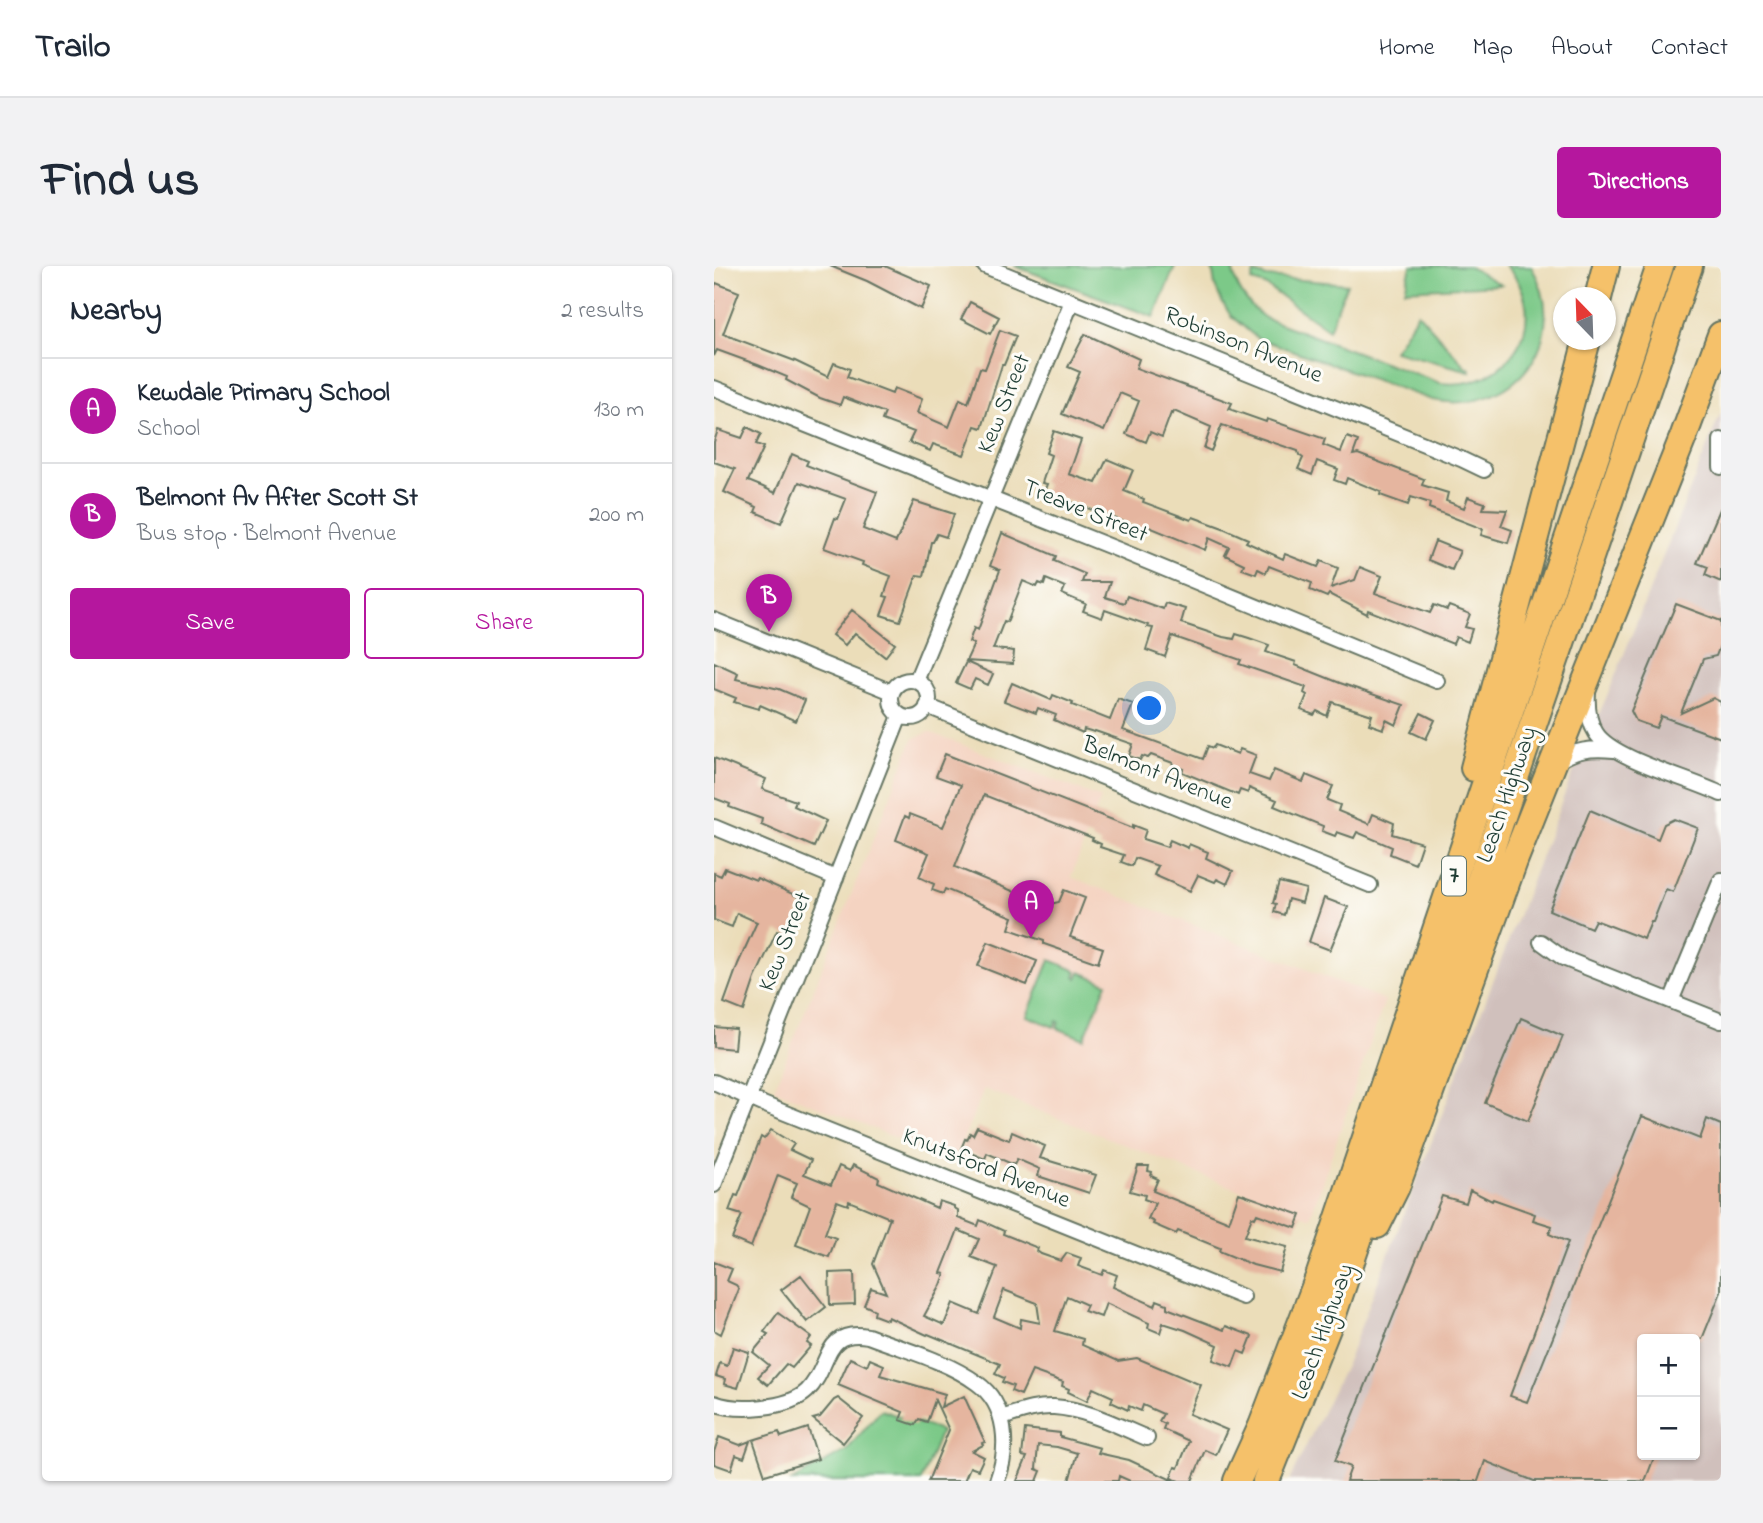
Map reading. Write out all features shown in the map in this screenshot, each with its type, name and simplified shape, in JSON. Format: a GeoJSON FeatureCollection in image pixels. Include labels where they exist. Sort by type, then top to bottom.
{"type":"FeatureCollection","features":[{"type":"Feature","properties":{"kind":"highway"},"geometry":{"type":"LineString","coordinates":[[1601,287],[1606,266]]}},
{"type":"Feature","properties":{"kind":"highway","name":"Leach Highway"},"geometry":{"type":"LineString","coordinates":[[1237,1481],[1262,1426],[1320,1274],[1660,266]]}},
{"type":"Feature","properties":{"kind":"highway","name":"Leach Highway"},"geometry":{"type":"LineString","coordinates":[[1266,1481],[1334,1311],[1689,266]]}},
{"type":"Feature","properties":{"kind":"highway","name":"7"},"geometry":{"type":"LineString","coordinates":[[1334,1311],[1396,1187],[1514,861],[1721,335]]}},
{"type":"Feature","properties":{"kind":"highway"},"geometry":{"type":"LineString","coordinates":[[1420,976],[1584,350]]}},
{"type":"Feature","properties":{"kind":"street","name":"Robinson Avenue"},"geometry":{"type":"LineString","coordinates":[[985,266],[1461,458],[1484,470]]}},
{"type":"Feature","properties":{"kind":"street","name":"Kew Street"},"geometry":{"type":"LineString","coordinates":[[916,681],[1072,301]]}},
{"type":"Feature","properties":{"kind":"street","name":"Treave Street"},"geometry":{"type":"LineString","coordinates":[[714,388],[1437,681]]}},
{"type":"Feature","properties":{"kind":"street"},"geometry":{"type":"LineString","coordinates":[[1721,440],[1721,467]]}},
{"type":"Feature","properties":{"kind":"street"},"geometry":{"type":"LineString","coordinates":[[714,620],[892,692]]}},
{"type":"Feature","properties":{"kind":"street"},"geometry":{"type":"LineString","coordinates":[[1590,672],[1587,705],[1592,724],[1600,739],[1614,750],[1721,794]]}},
{"type":"Feature","properties":{"kind":"street"},"geometry":{"type":"LineString","coordinates":[[905,680],[916,681],[926,688],[928,694],[924,712],[913,718],[900,716],[892,708],[892,692],[905,680]]}},
{"type":"Feature","properties":{"kind":"street","name":"Belmont Avenue"},"geometry":{"type":"LineString","coordinates":[[927,706],[1370,885]]}},
{"type":"Feature","properties":{"kind":"street","name":"Kew Street"},"geometry":{"type":"LineString","coordinates":[[714,1185],[900,716]]}},
{"type":"Feature","properties":{"kind":"street"},"geometry":{"type":"LineString","coordinates":[[1552,766],[1578,751],[1614,750]]}},
{"type":"Feature","properties":{"kind":"street"},"geometry":{"type":"LineString","coordinates":[[714,827],[836,878]]}},
{"type":"Feature","properties":{"kind":"street"},"geometry":{"type":"LineString","coordinates":[[1671,1001],[1721,880]]}},
{"type":"Feature","properties":{"kind":"street"},"geometry":{"type":"LineString","coordinates":[[1541,942],[1563,958],[1721,1021]]}},
{"type":"Feature","properties":{"kind":"street","name":"Knutsford Avenue"},"geometry":{"type":"LineString","coordinates":[[714,1082],[1243,1297]]}},
{"type":"Feature","properties":{"kind":"street"},"geometry":{"type":"LineString","coordinates":[[714,1403],[726,1408],[750,1409],[783,1403],[805,1394],[817,1379],[830,1349],[838,1340],[853,1333],[868,1336],[957,1371],[979,1384],[993,1400],[1006,1441],[1004,1462],[996,1481]]}},
{"type":"Feature","properties":{"kind":"street"},"geometry":{"type":"LineString","coordinates":[[1000,1418],[1052,1407],[1076,1410],[1147,1438]]}},
{"type":"Feature","properties":{"kind":"shaded area"},"geometry":{"type":"Polygon","coordinates":[[[1721,412],[1721,1481],[1289,1481],[1348,1360],[1570,780],[1610,689],[1721,412]]]}},
{"type":"Feature","properties":{"kind":"shaded area"},"geometry":{"type":"Polygon","coordinates":[[[929,732],[1101,798],[1071,877],[1385,1000],[1310,1218],[984,1089],[954,1161],[774,1089],[913,739],[929,732]]]}},
{"type":"Feature","properties":{"kind":"green space"},"geometry":{"type":"Polygon","coordinates":[[[1014,266],[1175,266],[1154,317],[1014,266]]]}},
{"type":"Feature","properties":{"kind":"green space"},"geometry":{"type":"Polygon","coordinates":[[[1212,266],[1232,266],[1243,296],[1265,318],[1440,383],[1464,383],[1486,376],[1504,364],[1517,347],[1525,328],[1526,307],[1520,286],[1506,266],[1531,266],[1543,294],[1545,321],[1540,345],[1528,367],[1511,385],[1488,397],[1461,402],[1432,400],[1257,338],[1231,316],[1222,302],[1215,286],[1212,266]]]}},
{"type":"Feature","properties":{"kind":"green space"},"geometry":{"type":"Polygon","coordinates":[[[1411,266],[1468,266],[1501,285],[1405,290],[1411,266]]]}},
{"type":"Feature","properties":{"kind":"green space"},"geometry":{"type":"Polygon","coordinates":[[[1254,273],[1267,277],[1347,284],[1329,330],[1265,285],[1252,281],[1254,273]]]}},
{"type":"Feature","properties":{"kind":"green space"},"geometry":{"type":"Polygon","coordinates":[[[1418,313],[1466,367],[1469,367],[1470,371],[1394,351],[1418,313]]]}},
{"type":"Feature","properties":{"kind":"green space"},"geometry":{"type":"Polygon","coordinates":[[[1050,960],[1077,971],[1077,978],[1080,972],[1107,983],[1084,1039],[1057,1028],[1057,1021],[1054,1027],[1027,1016],[1050,960]]]}},
{"type":"Feature","properties":{"kind":"green space"},"geometry":{"type":"Polygon","coordinates":[[[881,1410],[941,1431],[921,1481],[792,1481],[847,1450],[881,1410]]]}},
{"type":"Feature","properties":{"kind":"building"},"geometry":{"type":"Polygon","coordinates":[[[830,266],[885,266],[931,286],[921,309],[867,281],[830,266]]]}},
{"type":"Feature","properties":{"kind":"building"},"geometry":{"type":"Polygon","coordinates":[[[716,283],[739,292],[723,334],[795,361],[828,377],[834,363],[850,369],[847,377],[892,394],[894,388],[922,399],[917,413],[949,427],[960,399],[968,403],[980,368],[985,369],[1000,330],[1016,336],[1002,365],[982,428],[975,426],[964,455],[933,444],[930,451],[909,442],[914,432],[882,420],[885,413],[843,397],[840,405],[820,398],[786,380],[787,377],[717,350],[714,356],[716,283]]]}},
{"type":"Feature","properties":{"kind":"building"},"geometry":{"type":"Polygon","coordinates":[[[970,302],[999,317],[990,334],[961,319],[970,302]]]}},
{"type":"Feature","properties":{"kind":"building"},"geometry":{"type":"Polygon","coordinates":[[[1085,334],[1139,359],[1136,368],[1232,403],[1229,409],[1325,439],[1323,445],[1341,452],[1347,437],[1358,441],[1353,455],[1358,454],[1424,479],[1422,485],[1448,493],[1446,501],[1464,508],[1468,497],[1485,503],[1483,509],[1507,510],[1501,526],[1512,530],[1508,543],[1481,535],[1483,529],[1429,508],[1430,503],[1411,497],[1408,505],[1380,495],[1381,492],[1347,478],[1345,484],[1334,480],[1338,469],[1317,461],[1312,475],[1298,469],[1303,458],[1298,451],[1222,425],[1211,451],[1204,448],[1211,427],[1174,411],[1162,437],[1150,432],[1146,442],[1126,434],[1139,401],[1120,393],[1104,431],[1062,414],[1080,372],[1068,367],[1085,334]]]}},
{"type":"Feature","properties":{"kind":"building"},"geometry":{"type":"Polygon","coordinates":[[[747,427],[761,434],[756,444],[764,447],[748,481],[775,493],[792,454],[808,461],[806,465],[877,492],[863,529],[896,542],[914,501],[954,514],[946,537],[937,534],[931,542],[924,576],[917,575],[900,621],[881,615],[888,597],[884,596],[891,576],[862,565],[863,562],[824,548],[835,518],[838,519],[846,499],[799,482],[781,523],[755,512],[757,507],[724,492],[735,469],[714,462],[714,442],[718,430],[742,438],[747,427]]]}},
{"type":"Feature","properties":{"kind":"building"},"geometry":{"type":"Polygon","coordinates":[[[1054,431],[1081,440],[1069,474],[1096,483],[1107,459],[1133,470],[1124,491],[1144,499],[1143,502],[1191,520],[1193,517],[1223,528],[1283,559],[1285,554],[1318,567],[1321,561],[1338,568],[1331,588],[1355,580],[1360,567],[1382,576],[1375,593],[1430,613],[1434,605],[1447,610],[1449,606],[1470,614],[1465,627],[1472,629],[1468,642],[1456,637],[1453,644],[1368,610],[1367,614],[1329,594],[1327,597],[1310,590],[1312,583],[1269,566],[1266,573],[1258,569],[1256,574],[1242,569],[1244,564],[1225,555],[1229,547],[1209,538],[1205,550],[1147,526],[1146,530],[1044,492],[1047,484],[1042,483],[1051,455],[1046,453],[1054,431]]]}},
{"type":"Feature","properties":{"kind":"building"},"geometry":{"type":"Polygon","coordinates":[[[1721,507],[1721,582],[1705,575],[1708,567],[1697,563],[1721,507]]]}},
{"type":"Feature","properties":{"kind":"building"},"geometry":{"type":"Polygon","coordinates":[[[1002,533],[1056,556],[1054,561],[1085,574],[1082,582],[1110,582],[1105,597],[1124,603],[1127,596],[1163,609],[1165,603],[1185,609],[1181,623],[1223,637],[1234,639],[1236,634],[1269,645],[1266,652],[1296,662],[1295,665],[1404,705],[1396,725],[1386,720],[1383,729],[1369,724],[1372,715],[1332,702],[1327,716],[1317,711],[1314,715],[1301,710],[1307,695],[1304,693],[1306,687],[1239,664],[1241,660],[1172,636],[1165,657],[1146,650],[1153,628],[1105,610],[1102,618],[1083,611],[1086,604],[1062,594],[1065,587],[1046,579],[1044,585],[1039,583],[1037,587],[1023,581],[993,649],[1014,651],[1013,664],[966,661],[974,644],[969,642],[974,628],[978,630],[1000,570],[990,566],[1002,533]]]}},
{"type":"Feature","properties":{"kind":"building"},"geometry":{"type":"Polygon","coordinates":[[[1435,541],[1460,551],[1452,570],[1428,560],[1435,541]]]}},
{"type":"Feature","properties":{"kind":"building"},"geometry":{"type":"Polygon","coordinates":[[[1676,604],[1721,621],[1721,643],[1716,656],[1703,659],[1681,713],[1713,698],[1721,702],[1721,738],[1661,716],[1656,728],[1636,721],[1631,711],[1676,604]]]}},
{"type":"Feature","properties":{"kind":"building"},"geometry":{"type":"Polygon","coordinates":[[[852,610],[895,644],[885,657],[855,633],[845,645],[832,635],[852,610]]]}},
{"type":"Feature","properties":{"kind":"building"},"geometry":{"type":"Polygon","coordinates":[[[714,662],[738,673],[736,679],[779,689],[805,700],[796,721],[760,705],[759,709],[734,702],[736,698],[714,689],[714,662]]]}},
{"type":"Feature","properties":{"kind":"building"},"geometry":{"type":"Polygon","coordinates":[[[966,662],[993,674],[988,685],[975,679],[970,689],[956,683],[966,662]]]}},
{"type":"Feature","properties":{"kind":"building"},"geometry":{"type":"Polygon","coordinates":[[[1012,683],[1051,700],[1053,695],[1110,720],[1118,699],[1133,704],[1123,730],[1203,759],[1208,746],[1213,748],[1215,745],[1238,754],[1240,749],[1256,755],[1249,774],[1269,781],[1274,770],[1303,782],[1306,775],[1333,786],[1327,800],[1340,805],[1338,811],[1369,824],[1373,814],[1394,823],[1392,834],[1422,843],[1415,864],[1390,854],[1392,847],[1357,832],[1354,838],[1337,832],[1335,836],[1322,831],[1323,826],[1274,806],[1277,800],[1249,788],[1248,793],[1240,790],[1238,795],[1182,772],[1183,769],[1173,766],[1173,763],[1151,755],[1148,758],[1142,756],[1140,760],[1129,756],[1133,744],[1095,731],[1084,729],[1083,733],[1054,720],[1056,715],[1038,708],[1036,713],[1004,701],[1012,683]]]}},
{"type":"Feature","properties":{"kind":"building"},"geometry":{"type":"Polygon","coordinates":[[[1421,713],[1435,720],[1426,739],[1411,732],[1421,713]]]}},
{"type":"Feature","properties":{"kind":"building"},"geometry":{"type":"Polygon","coordinates":[[[945,754],[1133,828],[1133,825],[1146,830],[1143,839],[1167,847],[1170,840],[1188,848],[1189,844],[1208,852],[1206,858],[1233,871],[1227,884],[1198,875],[1190,891],[1154,875],[1158,866],[1135,858],[1132,866],[1121,862],[1124,855],[1100,847],[1101,844],[1092,840],[1093,838],[984,795],[955,867],[1046,905],[1059,902],[1064,890],[1085,898],[1070,937],[1103,948],[1098,963],[1044,944],[1044,941],[1009,929],[1013,917],[945,889],[943,894],[932,890],[934,884],[919,877],[929,853],[896,840],[905,816],[909,818],[910,814],[943,827],[961,785],[936,776],[945,754]]]}},
{"type":"Feature","properties":{"kind":"building"},"geometry":{"type":"Polygon","coordinates":[[[714,758],[766,779],[762,789],[796,801],[794,806],[826,821],[814,847],[761,824],[762,819],[729,807],[730,804],[714,798],[714,758]]]}},
{"type":"Feature","properties":{"kind":"building"},"geometry":{"type":"Polygon","coordinates":[[[1590,810],[1658,839],[1664,824],[1674,819],[1698,828],[1673,892],[1666,889],[1644,939],[1595,920],[1591,928],[1549,910],[1590,810]]]}},
{"type":"Feature","properties":{"kind":"building"},"geometry":{"type":"Polygon","coordinates":[[[725,868],[756,880],[757,878],[804,899],[790,936],[777,931],[755,978],[744,1011],[724,1003],[757,922],[737,913],[732,927],[714,920],[714,873],[721,876],[725,868]]]}},
{"type":"Feature","properties":{"kind":"building"},"geometry":{"type":"Polygon","coordinates":[[[1279,882],[1306,889],[1302,903],[1288,899],[1284,915],[1274,912],[1276,904],[1273,903],[1279,882]]]}},
{"type":"Feature","properties":{"kind":"building"},"geometry":{"type":"Polygon","coordinates":[[[1324,898],[1348,907],[1330,950],[1309,942],[1324,898]]]}},
{"type":"Feature","properties":{"kind":"building"},"geometry":{"type":"Polygon","coordinates":[[[988,942],[1037,961],[1027,985],[978,966],[988,942]]]}},
{"type":"Feature","properties":{"kind":"building"},"geometry":{"type":"Polygon","coordinates":[[[1521,1018],[1563,1036],[1528,1121],[1485,1103],[1521,1018]]]}},
{"type":"Feature","properties":{"kind":"building"},"geometry":{"type":"Polygon","coordinates":[[[714,1027],[736,1029],[734,1049],[714,1047],[714,1027]]]}},
{"type":"Feature","properties":{"kind":"building"},"geometry":{"type":"Polygon","coordinates":[[[1642,1116],[1700,1139],[1707,1119],[1721,1125],[1721,1292],[1702,1339],[1700,1334],[1637,1334],[1637,1460],[1653,1460],[1645,1481],[1534,1481],[1485,1461],[1478,1481],[1346,1481],[1351,1467],[1335,1461],[1442,1196],[1466,1203],[1470,1190],[1492,1201],[1493,1199],[1535,1214],[1533,1220],[1552,1226],[1549,1234],[1568,1242],[1510,1396],[1527,1402],[1642,1116]]]}},
{"type":"Feature","properties":{"kind":"building"},"geometry":{"type":"Polygon","coordinates":[[[977,1127],[1009,1140],[1012,1132],[1045,1146],[1040,1158],[1096,1175],[1089,1193],[1038,1176],[1040,1169],[1017,1159],[1014,1165],[987,1153],[985,1159],[961,1149],[965,1139],[967,1140],[970,1133],[973,1135],[977,1127]]]}},
{"type":"Feature","properties":{"kind":"building"},"geometry":{"type":"Polygon","coordinates":[[[771,1130],[794,1144],[790,1150],[811,1160],[804,1174],[831,1185],[839,1166],[850,1171],[853,1165],[879,1178],[878,1182],[937,1208],[939,1201],[954,1206],[958,1210],[958,1218],[978,1226],[980,1220],[1004,1231],[1003,1234],[1038,1248],[1037,1251],[1041,1254],[1061,1261],[1067,1253],[1081,1258],[1078,1266],[1102,1275],[1104,1270],[1117,1275],[1113,1287],[1155,1306],[1157,1300],[1167,1304],[1167,1308],[1224,1330],[1226,1326],[1252,1336],[1245,1354],[1238,1351],[1232,1367],[1213,1360],[1218,1345],[1185,1330],[1163,1323],[1160,1333],[1148,1328],[1149,1323],[1106,1303],[1101,1317],[1084,1311],[1087,1305],[1067,1296],[1055,1331],[1083,1339],[1082,1345],[1118,1361],[1137,1358],[1201,1385],[1189,1414],[1227,1430],[1216,1455],[1205,1450],[1192,1481],[1171,1478],[1189,1441],[1163,1429],[1165,1424],[1159,1421],[1163,1414],[1143,1405],[1141,1411],[1129,1406],[1128,1410],[1111,1402],[1113,1397],[1093,1388],[1087,1401],[1068,1392],[1069,1389],[1062,1386],[1063,1382],[1032,1371],[1021,1395],[1011,1391],[1013,1386],[1002,1382],[1004,1378],[995,1374],[1000,1364],[888,1317],[887,1320],[874,1315],[875,1310],[864,1305],[871,1288],[886,1293],[873,1264],[890,1218],[849,1201],[848,1205],[837,1201],[825,1234],[836,1238],[829,1257],[796,1245],[810,1206],[791,1197],[797,1183],[778,1175],[751,1247],[732,1239],[742,1215],[729,1211],[735,1195],[738,1196],[761,1137],[764,1139],[771,1130]],[[958,1230],[941,1273],[945,1274],[941,1285],[924,1316],[944,1325],[953,1303],[979,1314],[997,1267],[971,1257],[979,1239],[958,1230]],[[1004,1290],[994,1317],[1020,1328],[1021,1319],[1040,1323],[1037,1303],[1004,1290]]]}},
{"type":"Feature","properties":{"kind":"building"},"geometry":{"type":"Polygon","coordinates":[[[1138,1166],[1149,1166],[1151,1176],[1158,1179],[1153,1191],[1229,1222],[1239,1193],[1301,1215],[1296,1228],[1257,1214],[1255,1218],[1252,1217],[1245,1236],[1287,1247],[1280,1272],[1253,1265],[1219,1251],[1220,1248],[1153,1224],[1154,1222],[1148,1219],[1155,1203],[1144,1199],[1145,1195],[1130,1191],[1138,1166]]]}},
{"type":"Feature","properties":{"kind":"building"},"geometry":{"type":"Polygon","coordinates":[[[714,1262],[732,1269],[727,1281],[739,1289],[721,1334],[714,1330],[714,1262]]]}},
{"type":"Feature","properties":{"kind":"building"},"geometry":{"type":"Polygon","coordinates":[[[854,1272],[855,1304],[830,1305],[829,1273],[854,1272]]]}},
{"type":"Feature","properties":{"kind":"building"},"geometry":{"type":"Polygon","coordinates":[[[801,1275],[826,1307],[807,1322],[781,1290],[801,1275]]]}},
{"type":"Feature","properties":{"kind":"building"},"geometry":{"type":"Polygon","coordinates":[[[778,1313],[811,1337],[807,1343],[811,1346],[792,1368],[786,1364],[768,1385],[758,1377],[769,1365],[753,1352],[768,1334],[764,1332],[778,1313]]]}},
{"type":"Feature","properties":{"kind":"building"},"geometry":{"type":"Polygon","coordinates":[[[733,1347],[749,1352],[738,1388],[724,1384],[725,1379],[716,1376],[720,1363],[727,1366],[733,1347]]]}},
{"type":"Feature","properties":{"kind":"building"},"geometry":{"type":"Polygon","coordinates":[[[850,1358],[867,1366],[870,1359],[884,1365],[880,1375],[945,1394],[941,1407],[964,1396],[985,1442],[972,1451],[984,1457],[978,1470],[970,1467],[964,1481],[928,1481],[949,1430],[935,1400],[927,1422],[919,1419],[915,1425],[900,1420],[903,1412],[838,1385],[850,1358]]]}},
{"type":"Feature","properties":{"kind":"building"},"geometry":{"type":"Polygon","coordinates":[[[838,1398],[863,1418],[843,1443],[813,1419],[820,1417],[838,1398]]]}},
{"type":"Feature","properties":{"kind":"building"},"geometry":{"type":"Polygon","coordinates":[[[808,1428],[818,1459],[765,1475],[753,1440],[779,1432],[781,1437],[808,1428]]]}},
{"type":"Feature","properties":{"kind":"building"},"geometry":{"type":"Polygon","coordinates":[[[1025,1429],[1060,1433],[1060,1437],[1100,1448],[1098,1453],[1129,1460],[1174,1481],[1130,1481],[1119,1476],[1118,1481],[1069,1481],[1077,1453],[1038,1445],[1036,1469],[1041,1471],[1037,1481],[1017,1481],[1027,1457],[1022,1456],[1025,1429]]]}},
{"type":"Feature","properties":{"kind":"building"},"geometry":{"type":"Polygon","coordinates":[[[719,1437],[740,1445],[750,1441],[744,1458],[736,1455],[731,1470],[714,1464],[714,1452],[719,1437]]]}},
{"type":"Feature","properties":{"kind":"place","name":"Belmont Av After Scott St"},"geometry":{"type":"Point","coordinates":[769,632]}},
{"type":"Feature","properties":{"kind":"place","name":"Kewdale Primary School"},"geometry":{"type":"Point","coordinates":[1031,938]}}]}
